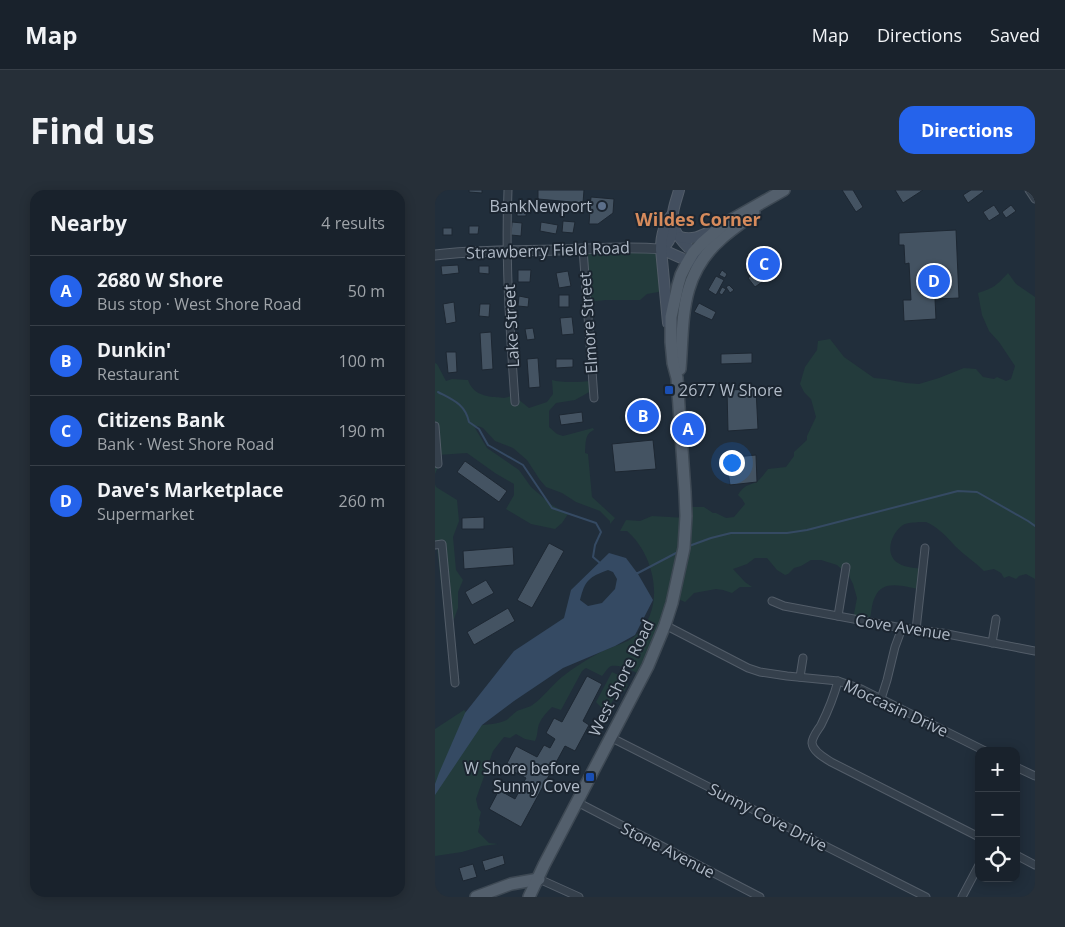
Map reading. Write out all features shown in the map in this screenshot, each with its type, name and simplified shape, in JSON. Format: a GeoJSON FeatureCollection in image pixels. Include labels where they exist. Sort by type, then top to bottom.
{"type":"FeatureCollection","features":[{"type":"Feature","properties":{"kind":"main road"},"geometry":{"type":"LineString","coordinates":[[679,190],[673,219],[674,230],[696,260]]}},
{"type":"Feature","properties":{"kind":"main road","name":"West Shore Road"},"geometry":{"type":"LineString","coordinates":[[678,398],[685,302],[696,260],[703,243],[724,224],[784,190]]}},
{"type":"Feature","properties":{"kind":"main road","name":"West Shore Road"},"geometry":{"type":"LineString","coordinates":[[529,897],[651,660],[672,603],[684,548],[685,527],[685,492],[677,378],[673,363],[671,336],[671,317],[681,274],[769,199]]}},
{"type":"Feature","properties":{"kind":"main road"},"geometry":{"type":"LineString","coordinates":[[671,336],[666,304],[661,242],[668,220],[673,219]]}},
{"type":"Feature","properties":{"kind":"main road"},"geometry":{"type":"LineString","coordinates":[[680,237],[686,239],[696,238],[724,224]]}},
{"type":"Feature","properties":{"kind":"main road"},"geometry":{"type":"LineString","coordinates":[[661,249],[696,260]]}},
{"type":"Feature","properties":{"kind":"main road"},"geometry":{"type":"LineString","coordinates":[[476,897],[511,884],[539,879]]}},
{"type":"Feature","properties":{"kind":"street","name":"Lake Street"},"geometry":{"type":"LineString","coordinates":[[508,190],[509,313],[515,402]]}},
{"type":"Feature","properties":{"kind":"street"},"geometry":{"type":"LineString","coordinates":[[1029,190],[1035,199]]}},
{"type":"Feature","properties":{"kind":"street","name":"Strawberry Field Road"},"geometry":{"type":"LineString","coordinates":[[435,255],[508,250],[583,248],[637,247],[661,249]]}},
{"type":"Feature","properties":{"kind":"street","name":"Elmore Street"},"geometry":{"type":"LineString","coordinates":[[583,248],[594,398]]}},
{"type":"Feature","properties":{"kind":"street"},"geometry":{"type":"LineString","coordinates":[[435,426],[438,464]]}},
{"type":"Feature","properties":{"kind":"street"},"geometry":{"type":"LineString","coordinates":[[438,545],[455,684]]}},
{"type":"Feature","properties":{"kind":"street"},"geometry":{"type":"LineString","coordinates":[[916,630],[925,548]]}},
{"type":"Feature","properties":{"kind":"street"},"geometry":{"type":"LineString","coordinates":[[838,616],[846,567]]}},
{"type":"Feature","properties":{"kind":"street","name":"Cove Avenue"},"geometry":{"type":"LineString","coordinates":[[772,601],[784,606],[1035,652]]}},
{"type":"Feature","properties":{"kind":"street"},"geometry":{"type":"LineString","coordinates":[[992,643],[996,619]]}},
{"type":"Feature","properties":{"kind":"street","name":"Moccasin Drive"},"geometry":{"type":"LineString","coordinates":[[665,625],[748,668],[760,672],[837,680],[861,689],[977,747]]}},
{"type":"Feature","properties":{"kind":"street"},"geometry":{"type":"LineString","coordinates":[[881,699],[901,628]]}},
{"type":"Feature","properties":{"kind":"street"},"geometry":{"type":"LineString","coordinates":[[800,677],[803,658]]}},
{"type":"Feature","properties":{"kind":"street"},"geometry":{"type":"LineString","coordinates":[[837,680],[835,692],[821,725],[813,737],[812,743],[820,755],[975,835]]}},
{"type":"Feature","properties":{"kind":"street","name":"Sunny Cove Drive"},"geometry":{"type":"LineString","coordinates":[[610,737],[926,897]]}},
{"type":"Feature","properties":{"kind":"street"},"geometry":{"type":"LineString","coordinates":[[1020,769],[1035,776]]}},
{"type":"Feature","properties":{"kind":"street","name":"Stone Avenue"},"geometry":{"type":"LineString","coordinates":[[577,802],[760,897]]}},
{"type":"Feature","properties":{"kind":"street"},"geometry":{"type":"LineString","coordinates":[[1020,857],[1035,865]]}},
{"type":"Feature","properties":{"kind":"street"},"geometry":{"type":"LineString","coordinates":[[962,897],[975,873]]}},
{"type":"Feature","properties":{"kind":"street"},"geometry":{"type":"LineString","coordinates":[[539,879],[579,897]]}},
{"type":"Feature","properties":{"kind":"green space"},"geometry":{"type":"Polygon","coordinates":[[[663,248],[664,291],[647,294],[640,300],[587,302],[583,249],[663,248]]]}},
{"type":"Feature","properties":{"kind":"green space"},"geometry":{"type":"Polygon","coordinates":[[[1008,273],[1016,284],[1035,297],[1035,579],[1026,574],[1016,579],[1009,576],[1004,578],[1001,573],[994,569],[984,571],[934,526],[926,522],[907,523],[892,538],[891,554],[901,565],[924,569],[922,590],[895,585],[883,587],[874,600],[869,621],[853,619],[857,598],[853,584],[849,576],[837,565],[821,560],[811,560],[794,568],[785,575],[777,570],[767,558],[755,558],[747,564],[733,569],[752,587],[740,587],[732,593],[716,589],[694,593],[685,602],[676,598],[643,676],[619,666],[611,666],[602,676],[586,668],[582,671],[561,710],[552,707],[543,717],[539,724],[535,741],[525,739],[516,734],[510,738],[504,737],[493,751],[476,799],[481,812],[478,832],[489,843],[498,844],[435,856],[435,729],[464,710],[475,726],[504,721],[517,711],[535,703],[571,670],[601,652],[624,643],[635,636],[645,625],[651,612],[654,597],[653,582],[645,554],[637,541],[627,531],[620,531],[626,520],[640,521],[652,516],[686,518],[688,507],[704,507],[726,518],[734,517],[745,504],[738,495],[743,488],[759,480],[768,469],[786,467],[794,456],[794,452],[807,440],[816,417],[811,399],[804,392],[800,384],[805,367],[817,350],[818,341],[830,339],[844,357],[874,378],[919,384],[964,368],[976,369],[983,377],[994,379],[997,377],[1006,381],[1011,379],[1015,366],[989,331],[982,315],[978,293],[995,286],[1008,273]]]}},
{"type":"Feature","properties":{"kind":"green space"},"geometry":{"type":"Polygon","coordinates":[[[435,363],[446,381],[452,379],[468,380],[472,388],[481,394],[503,398],[513,395],[529,408],[547,402],[553,394],[552,380],[566,382],[592,381],[591,391],[575,400],[556,403],[549,411],[549,427],[557,434],[563,436],[593,428],[594,430],[587,437],[585,453],[588,454],[592,497],[615,518],[610,524],[610,521],[600,511],[576,502],[562,493],[546,487],[527,460],[513,448],[495,441],[483,428],[478,426],[475,428],[487,448],[519,470],[531,487],[552,505],[568,514],[562,523],[555,529],[531,524],[506,509],[514,495],[514,484],[467,453],[438,455],[439,465],[435,474],[435,363]]]}},
{"type":"Feature","properties":{"kind":"green space"},"geometry":{"type":"Polygon","coordinates":[[[435,484],[436,487],[457,500],[459,521],[453,537],[456,570],[463,580],[458,592],[458,608],[454,619],[446,619],[444,610],[437,547],[435,546],[435,484]]]}},
{"type":"Feature","properties":{"kind":"green space"},"geometry":{"type":"Polygon","coordinates":[[[612,672],[629,680],[626,684],[628,685],[624,692],[622,689],[617,693],[608,709],[604,706],[602,708],[596,702],[612,672]]]}},
{"type":"Feature","properties":{"kind":"water"},"geometry":{"type":"Polygon","coordinates":[[[609,553],[626,558],[653,600],[635,635],[615,646],[563,668],[482,725],[435,795],[435,784],[439,773],[465,713],[514,651],[564,618],[571,590],[609,553]],[[608,570],[592,577],[586,584],[580,600],[588,606],[602,603],[615,589],[617,579],[613,572],[608,570]]]}},
{"type":"Feature","properties":{"kind":"building"},"geometry":{"type":"Polygon","coordinates":[[[469,190],[482,190],[482,193],[469,192],[469,190]]]}},
{"type":"Feature","properties":{"kind":"building"},"geometry":{"type":"Polygon","coordinates":[[[538,190],[584,190],[583,203],[538,199],[538,190]]]}},
{"type":"Feature","properties":{"kind":"building"},"geometry":{"type":"Polygon","coordinates":[[[842,190],[853,190],[863,207],[856,212],[842,190]]]}},
{"type":"Feature","properties":{"kind":"building"},"geometry":{"type":"Polygon","coordinates":[[[895,190],[923,190],[903,203],[895,190]]]}},
{"type":"Feature","properties":{"kind":"building"},"geometry":{"type":"Polygon","coordinates":[[[971,190],[984,191],[968,203],[963,195],[971,190]]]}},
{"type":"Feature","properties":{"kind":"building","name":"BankNewport"},"geometry":{"type":"Polygon","coordinates":[[[591,197],[614,199],[613,213],[598,224],[589,224],[591,197]]]}},
{"type":"Feature","properties":{"kind":"building"},"geometry":{"type":"Polygon","coordinates":[[[526,202],[526,216],[517,216],[517,203],[526,202]]]}},
{"type":"Feature","properties":{"kind":"building"},"geometry":{"type":"Polygon","coordinates":[[[994,205],[1000,214],[989,221],[983,212],[994,205]]]}},
{"type":"Feature","properties":{"kind":"building"},"geometry":{"type":"Polygon","coordinates":[[[1011,205],[1016,211],[1006,218],[1002,212],[1011,205]]]}},
{"type":"Feature","properties":{"kind":"building"},"geometry":{"type":"Polygon","coordinates":[[[563,221],[575,222],[573,233],[562,232],[563,221]]]}},
{"type":"Feature","properties":{"kind":"building"},"geometry":{"type":"Polygon","coordinates":[[[512,222],[522,223],[521,236],[511,235],[512,222]]]}},
{"type":"Feature","properties":{"kind":"building"},"geometry":{"type":"Polygon","coordinates":[[[541,222],[558,225],[556,234],[540,231],[541,222]]]}},
{"type":"Feature","properties":{"kind":"building"},"geometry":{"type":"Polygon","coordinates":[[[469,226],[479,226],[478,234],[469,234],[469,226]]]}},
{"type":"Feature","properties":{"kind":"building"},"geometry":{"type":"Polygon","coordinates":[[[443,228],[452,228],[452,235],[443,235],[443,228]]]}},
{"type":"Feature","properties":{"kind":"building"},"geometry":{"type":"Polygon","coordinates":[[[956,230],[959,298],[935,299],[936,319],[904,321],[903,300],[911,300],[909,263],[905,264],[904,245],[899,245],[899,233],[956,230]]]}},
{"type":"Feature","properties":{"kind":"building"},"geometry":{"type":"Polygon","coordinates":[[[765,246],[782,268],[763,282],[746,260],[765,246]]]}},
{"type":"Feature","properties":{"kind":"building"},"geometry":{"type":"Polygon","coordinates":[[[458,265],[459,273],[442,275],[441,266],[458,265]]]}},
{"type":"Feature","properties":{"kind":"building"},"geometry":{"type":"Polygon","coordinates":[[[479,266],[489,266],[489,274],[479,273],[479,266]]]}},
{"type":"Feature","properties":{"kind":"building"},"geometry":{"type":"Polygon","coordinates":[[[518,270],[531,270],[530,282],[518,282],[518,270]]]}},
{"type":"Feature","properties":{"kind":"building"},"geometry":{"type":"Polygon","coordinates":[[[722,270],[727,274],[725,278],[719,275],[722,270]]]}},
{"type":"Feature","properties":{"kind":"building"},"geometry":{"type":"Polygon","coordinates":[[[568,271],[571,286],[559,288],[556,273],[568,271]]]}},
{"type":"Feature","properties":{"kind":"building"},"geometry":{"type":"Polygon","coordinates":[[[755,272],[762,282],[755,287],[748,278],[755,272]]]}},
{"type":"Feature","properties":{"kind":"building"},"geometry":{"type":"Polygon","coordinates":[[[716,276],[724,280],[716,295],[708,290],[716,276]]]}},
{"type":"Feature","properties":{"kind":"building"},"geometry":{"type":"Polygon","coordinates":[[[729,285],[734,290],[730,293],[726,287],[729,285]]]}},
{"type":"Feature","properties":{"kind":"building"},"geometry":{"type":"Polygon","coordinates":[[[722,287],[726,289],[722,295],[719,293],[722,287]]]}},
{"type":"Feature","properties":{"kind":"building"},"geometry":{"type":"Polygon","coordinates":[[[559,295],[569,295],[569,307],[559,307],[559,295]]]}},
{"type":"Feature","properties":{"kind":"building"},"geometry":{"type":"Polygon","coordinates":[[[519,296],[529,298],[528,307],[518,306],[519,296]]]}},
{"type":"Feature","properties":{"kind":"building"},"geometry":{"type":"Polygon","coordinates":[[[454,302],[456,322],[446,324],[443,304],[454,302]]]}},
{"type":"Feature","properties":{"kind":"building"},"geometry":{"type":"Polygon","coordinates":[[[699,303],[716,312],[712,320],[694,312],[699,303]]]}},
{"type":"Feature","properties":{"kind":"building"},"geometry":{"type":"Polygon","coordinates":[[[480,304],[490,304],[489,317],[479,316],[480,304]]]}},
{"type":"Feature","properties":{"kind":"building"},"geometry":{"type":"Polygon","coordinates":[[[572,317],[574,334],[562,335],[560,318],[572,317]]]}},
{"type":"Feature","properties":{"kind":"building"},"geometry":{"type":"Polygon","coordinates":[[[533,328],[535,339],[527,340],[525,329],[533,328]]]}},
{"type":"Feature","properties":{"kind":"building"},"geometry":{"type":"Polygon","coordinates":[[[491,332],[493,369],[482,370],[480,333],[491,332]]]}},
{"type":"Feature","properties":{"kind":"building"},"geometry":{"type":"Polygon","coordinates":[[[446,352],[456,352],[457,372],[448,373],[446,352]]]}},
{"type":"Feature","properties":{"kind":"building"},"geometry":{"type":"Polygon","coordinates":[[[752,353],[752,363],[721,364],[721,354],[752,353]]]}},
{"type":"Feature","properties":{"kind":"building"},"geometry":{"type":"Polygon","coordinates":[[[538,358],[540,387],[529,388],[527,359],[538,358]]]}},
{"type":"Feature","properties":{"kind":"building"},"geometry":{"type":"Polygon","coordinates":[[[556,359],[573,359],[573,367],[556,368],[556,359]]]}},
{"type":"Feature","properties":{"kind":"building"},"geometry":{"type":"Polygon","coordinates":[[[756,389],[758,429],[728,431],[727,390],[756,389]]]}},
{"type":"Feature","properties":{"kind":"building"},"geometry":{"type":"Polygon","coordinates":[[[652,410],[653,421],[634,422],[633,411],[652,410]]]}},
{"type":"Feature","properties":{"kind":"building"},"geometry":{"type":"Polygon","coordinates":[[[582,412],[583,422],[561,425],[559,415],[582,412]]]}},
{"type":"Feature","properties":{"kind":"building"},"geometry":{"type":"Polygon","coordinates":[[[653,440],[656,469],[615,472],[612,444],[653,440]]]}},
{"type":"Feature","properties":{"kind":"building"},"geometry":{"type":"Polygon","coordinates":[[[756,455],[757,482],[730,485],[726,458],[756,455]]]}},
{"type":"Feature","properties":{"kind":"building"},"geometry":{"type":"Polygon","coordinates":[[[465,461],[507,491],[499,502],[457,472],[465,461]]]}},
{"type":"Feature","properties":{"kind":"building"},"geometry":{"type":"Polygon","coordinates":[[[484,517],[484,529],[462,529],[462,518],[484,517]]]}},
{"type":"Feature","properties":{"kind":"building"},"geometry":{"type":"Polygon","coordinates":[[[549,543],[564,551],[532,608],[517,600],[549,543]]]}},
{"type":"Feature","properties":{"kind":"building"},"geometry":{"type":"Polygon","coordinates":[[[513,547],[514,565],[464,569],[463,551],[513,547]]]}},
{"type":"Feature","properties":{"kind":"building"},"geometry":{"type":"Polygon","coordinates":[[[486,580],[494,593],[472,605],[465,592],[486,580]]]}},
{"type":"Feature","properties":{"kind":"building"},"geometry":{"type":"Polygon","coordinates":[[[508,608],[515,621],[474,645],[467,632],[508,608]]]}},
{"type":"Feature","properties":{"kind":"building"},"geometry":{"type":"Polygon","coordinates":[[[587,676],[602,684],[583,721],[589,725],[575,751],[565,746],[521,827],[489,809],[499,790],[515,799],[526,778],[505,767],[516,746],[537,757],[544,745],[550,748],[555,739],[546,733],[554,718],[562,722],[587,676]]]}},
{"type":"Feature","properties":{"kind":"building"},"geometry":{"type":"Polygon","coordinates":[[[503,855],[505,864],[485,871],[482,861],[503,855]]]}},
{"type":"Feature","properties":{"kind":"building"},"geometry":{"type":"Polygon","coordinates":[[[473,864],[477,877],[463,881],[459,868],[473,864]]]}},
{"type":"Feature","properties":{"kind":"waterway"},"geometry":{"type":"LineString","coordinates":[[438,392],[453,400],[465,411],[469,422],[479,429],[488,445],[523,465],[552,508],[596,523],[601,532],[595,545],[593,557],[600,563]]}},
{"type":"Feature","properties":{"kind":"waterway"},"geometry":{"type":"LineString","coordinates":[[689,546],[731,533],[787,533],[807,530],[958,491],[977,492],[1035,526]]}},
{"type":"Feature","properties":{"kind":"waterway"},"geometry":{"type":"LineString","coordinates":[[636,573],[678,552]]}},
{"type":"Feature","properties":{"kind":"place","name":"BankNewport"},"geometry":{"type":"Point","coordinates":[602,206]}},
{"type":"Feature","properties":{"kind":"place","name":"Citizens Bank"},"geometry":{"type":"Point","coordinates":[764,264]}},
{"type":"Feature","properties":{"kind":"place","name":"Dave's Marketplace"},"geometry":{"type":"Point","coordinates":[934,281]}},
{"type":"Feature","properties":{"kind":"place","name":"2677 W Shore"},"geometry":{"type":"Point","coordinates":[669,390]}},
{"type":"Feature","properties":{"kind":"place","name":"Dunkin'"},"geometry":{"type":"Point","coordinates":[643,416]}},
{"type":"Feature","properties":{"kind":"place","name":"2680 W Shore"},"geometry":{"type":"Point","coordinates":[688,429]}},
{"type":"Feature","properties":{"kind":"place","name":"W Shore before Sunny Cove"},"geometry":{"type":"Point","coordinates":[590,777]}},
{"type":"Feature","properties":{"kind":"district","name":"Wildes Corner"},"geometry":{"type":"Point","coordinates":[698,219]}}]}
